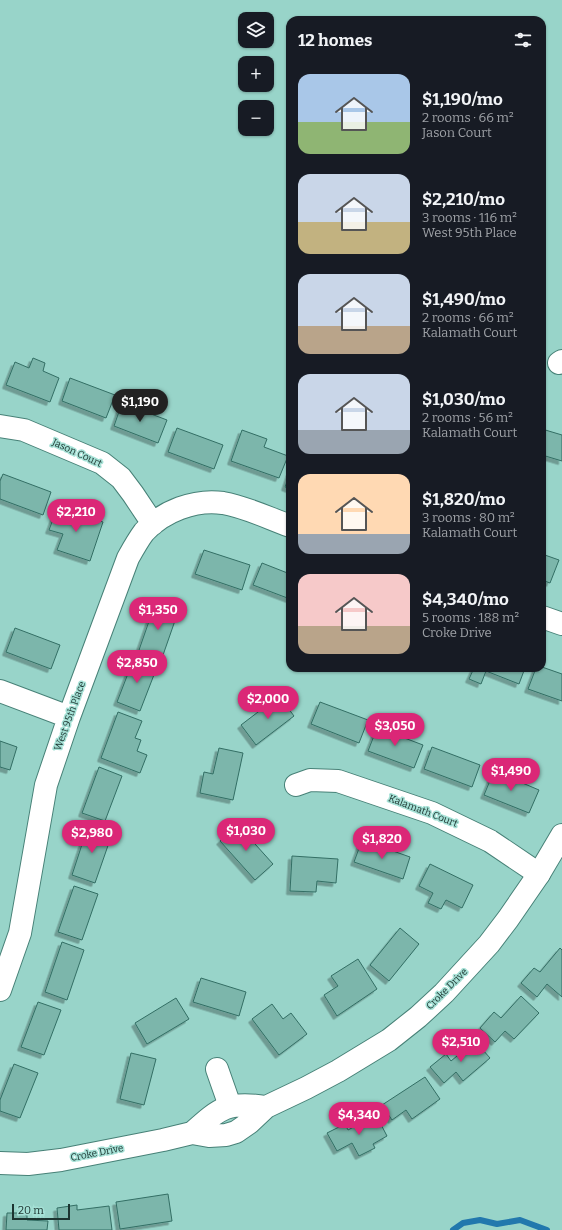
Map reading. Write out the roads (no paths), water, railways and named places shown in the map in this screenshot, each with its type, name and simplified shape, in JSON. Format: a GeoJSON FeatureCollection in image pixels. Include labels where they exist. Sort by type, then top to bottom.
{"type":"FeatureCollection","features":[{"type":"Feature","properties":{"kind":"street","name":"Jason Court"},"geometry":{"type":"LineString","coordinates":[[0,426],[24,430],[102,462],[121,478],[153,524]]}},
{"type":"Feature","properties":{"kind":"street","name":"West 95th Place"},"geometry":{"type":"LineString","coordinates":[[0,990],[20,933],[46,784],[69,717],[128,558],[135,544],[153,524],[172,511],[196,504],[221,503],[238,507],[286,525]]}},
{"type":"Feature","properties":{"kind":"street"},"geometry":{"type":"LineString","coordinates":[[546,618],[562,624]]}},
{"type":"Feature","properties":{"kind":"street"},"geometry":{"type":"LineString","coordinates":[[0,690],[69,717]]}},
{"type":"Feature","properties":{"kind":"street","name":"Kalamath Court"},"geometry":{"type":"LineString","coordinates":[[296,785],[310,780],[338,781],[432,813],[490,841],[539,874]]}},
{"type":"Feature","properties":{"kind":"street","name":"Croke Drive"},"geometry":{"type":"LineString","coordinates":[[0,1163],[28,1164],[61,1160],[192,1133],[209,1136],[226,1135],[236,1132],[249,1123],[266,1107],[306,1088],[364,1057],[389,1040],[418,1017],[444,993],[489,944],[539,874],[562,835]]}},
{"type":"Feature","properties":{"kind":"street"},"geometry":{"type":"LineString","coordinates":[[217,1069],[230,1106]]}},
{"type":"Feature","properties":{"kind":"street","name":"Croke Drive"},"geometry":{"type":"LineString","coordinates":[[192,1133],[216,1112],[230,1106],[246,1104],[266,1107]]}},
{"type":"Feature","properties":{"kind":"waterway"},"geometry":{"type":"LineString","coordinates":[[453,1230],[463,1223],[480,1220],[497,1224],[520,1220],[547,1230]]}}]}
